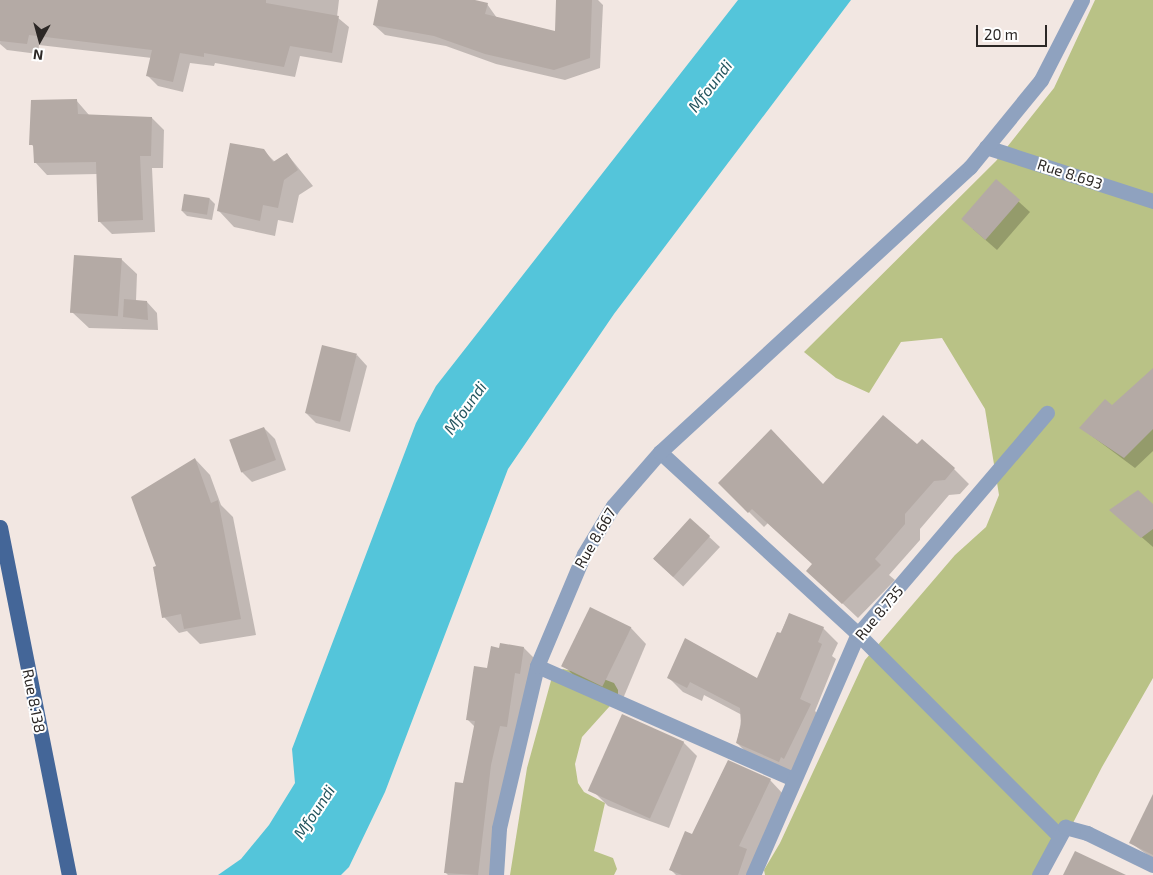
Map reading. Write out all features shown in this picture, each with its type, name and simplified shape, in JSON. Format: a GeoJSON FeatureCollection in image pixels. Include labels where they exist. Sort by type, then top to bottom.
{"type":"FeatureCollection","features":[{"type":"Feature","properties":{"kind":"main road","name":"Rue 8.138"},"geometry":{"type":"LineString","coordinates":[[0,527],[69,875]]}},
{"type":"Feature","properties":{"kind":"street","name":"Rue 8.667"},"geometry":{"type":"LineString","coordinates":[[496,875],[499,828],[537,666],[584,554],[613,506],[660,452],[843,287],[970,167],[1041,80],[1082,0]]}},
{"type":"Feature","properties":{"kind":"street","name":"Rue 8.693"},"geometry":{"type":"LineString","coordinates":[[986,148],[1153,201]]}},
{"type":"Feature","properties":{"kind":"street","name":"Rue 8.735"},"geometry":{"type":"LineString","coordinates":[[753,875],[793,779],[858,634],[1047,413]]}},
{"type":"Feature","properties":{"kind":"street"},"geometry":{"type":"LineString","coordinates":[[660,452],[858,634],[1058,834]]}},
{"type":"Feature","properties":{"kind":"street"},"geometry":{"type":"LineString","coordinates":[[537,666],[793,779]]}},
{"type":"Feature","properties":{"kind":"street"},"geometry":{"type":"LineString","coordinates":[[1039,875],[1058,834],[1065,827],[1087,833],[1153,865]]}},
{"type":"Feature","properties":{"kind":"green space"},"geometry":{"type":"Polygon","coordinates":[[[1095,0],[1153,0],[1153,678],[1102,767],[1046,875],[765,875],[764,870],[780,843],[865,660],[955,555],[986,527],[999,495],[985,409],[942,338],[901,342],[869,393],[836,378],[804,352],[996,161],[1054,88],[1095,0]]]}},
{"type":"Feature","properties":{"kind":"green space"},"geometry":{"type":"Polygon","coordinates":[[[563,669],[598,677],[614,683],[618,690],[618,697],[582,737],[575,764],[578,783],[584,792],[605,803],[594,851],[613,858],[617,869],[614,875],[510,875],[527,768],[552,677],[563,669]]]}},
{"type":"Feature","properties":{"kind":"water","name":"Mfoundi"},"geometry":{"type":"Polygon","coordinates":[[[738,0],[851,0],[614,314],[508,469],[385,792],[349,867],[341,875],[218,875],[241,859],[269,825],[295,783],[292,749],[416,423],[436,386],[738,0]]]}},
{"type":"Feature","properties":{"kind":"building"},"geometry":{"type":"Polygon","coordinates":[[[0,0],[266,0],[266,3],[339,16],[332,53],[290,46],[284,67],[204,53],[204,57],[180,53],[173,82],[146,76],[152,50],[29,35],[27,44],[0,41],[0,0]]]}},
{"type":"Feature","properties":{"kind":"building"},"geometry":{"type":"Polygon","coordinates":[[[378,0],[475,0],[488,3],[485,14],[555,31],[556,0],[592,0],[590,58],[554,70],[485,54],[434,36],[373,25],[378,0]]]}},
{"type":"Feature","properties":{"kind":"building"},"geometry":{"type":"Polygon","coordinates":[[[77,99],[78,114],[152,117],[151,156],[140,156],[143,220],[98,222],[96,162],[34,163],[33,145],[29,145],[31,100],[77,99]]]}},
{"type":"Feature","properties":{"kind":"building"},"geometry":{"type":"Polygon","coordinates":[[[230,143],[264,149],[273,162],[287,153],[298,170],[284,180],[278,208],[263,205],[260,221],[217,211],[230,143]]]}},
{"type":"Feature","properties":{"kind":"building"},"geometry":{"type":"Polygon","coordinates":[[[996,179],[1020,200],[985,240],[961,219],[996,179]]]}},
{"type":"Feature","properties":{"kind":"building"},"geometry":{"type":"Polygon","coordinates":[[[184,194],[210,198],[207,215],[181,211],[184,194]]]}},
{"type":"Feature","properties":{"kind":"building"},"geometry":{"type":"Polygon","coordinates":[[[74,255],[122,258],[118,316],[70,313],[74,255]]]}},
{"type":"Feature","properties":{"kind":"building"},"geometry":{"type":"Polygon","coordinates":[[[124,299],[147,301],[148,320],[123,317],[124,299]]]}},
{"type":"Feature","properties":{"kind":"building"},"geometry":{"type":"Polygon","coordinates":[[[322,345],[357,354],[340,422],[305,413],[322,345]]]}},
{"type":"Feature","properties":{"kind":"building"},"geometry":{"type":"Polygon","coordinates":[[[1153,368],[1153,429],[1124,458],[1079,428],[1105,399],[1112,405],[1153,368]]]}},
{"type":"Feature","properties":{"kind":"building"},"geometry":{"type":"Polygon","coordinates":[[[883,415],[917,444],[922,439],[955,468],[945,480],[934,481],[905,514],[905,524],[875,559],[881,565],[842,604],[806,571],[812,564],[752,509],[748,513],[718,483],[771,429],[823,484],[883,415]]]}},
{"type":"Feature","properties":{"kind":"building"},"geometry":{"type":"Polygon","coordinates":[[[264,427],[276,460],[241,473],[229,440],[264,427]]]}},
{"type":"Feature","properties":{"kind":"building"},"geometry":{"type":"Polygon","coordinates":[[[195,458],[211,503],[218,500],[241,619],[184,629],[181,614],[162,618],[153,567],[156,566],[131,497],[195,458]]]}},
{"type":"Feature","properties":{"kind":"building"},"geometry":{"type":"Polygon","coordinates":[[[1138,490],[1153,504],[1153,529],[1141,538],[1109,510],[1138,490]]]}},
{"type":"Feature","properties":{"kind":"building"},"geometry":{"type":"Polygon","coordinates":[[[690,518],[710,536],[673,577],[653,559],[690,518]]]}},
{"type":"Feature","properties":{"kind":"building"},"geometry":{"type":"Polygon","coordinates":[[[590,607],[631,627],[602,686],[561,666],[590,607]]]}},
{"type":"Feature","properties":{"kind":"building"},"geometry":{"type":"Polygon","coordinates":[[[789,613],[824,627],[818,642],[822,644],[800,699],[811,704],[784,759],[781,757],[779,762],[736,743],[741,725],[740,708],[690,682],[687,688],[667,678],[685,638],[757,678],[777,632],[781,633],[789,613]]]}},
{"type":"Feature","properties":{"kind":"building"},"geometry":{"type":"Polygon","coordinates":[[[500,643],[524,647],[520,674],[515,673],[507,727],[500,726],[491,765],[478,875],[444,873],[455,782],[463,783],[475,721],[466,720],[474,666],[487,668],[491,646],[499,648],[500,643]]]}},
{"type":"Feature","properties":{"kind":"building"},"geometry":{"type":"Polygon","coordinates":[[[622,714],[684,742],[650,818],[588,791],[622,714]]]}},
{"type":"Feature","properties":{"kind":"building"},"geometry":{"type":"Polygon","coordinates":[[[728,760],[771,779],[739,846],[747,849],[738,875],[682,875],[669,870],[685,831],[692,834],[728,760]]]}},
{"type":"Feature","properties":{"kind":"building"},"geometry":{"type":"Polygon","coordinates":[[[1153,794],[1153,855],[1129,843],[1153,794]]]}},
{"type":"Feature","properties":{"kind":"building"},"geometry":{"type":"Polygon","coordinates":[[[1075,851],[1126,875],[1063,875],[1075,851]]]}}]}
